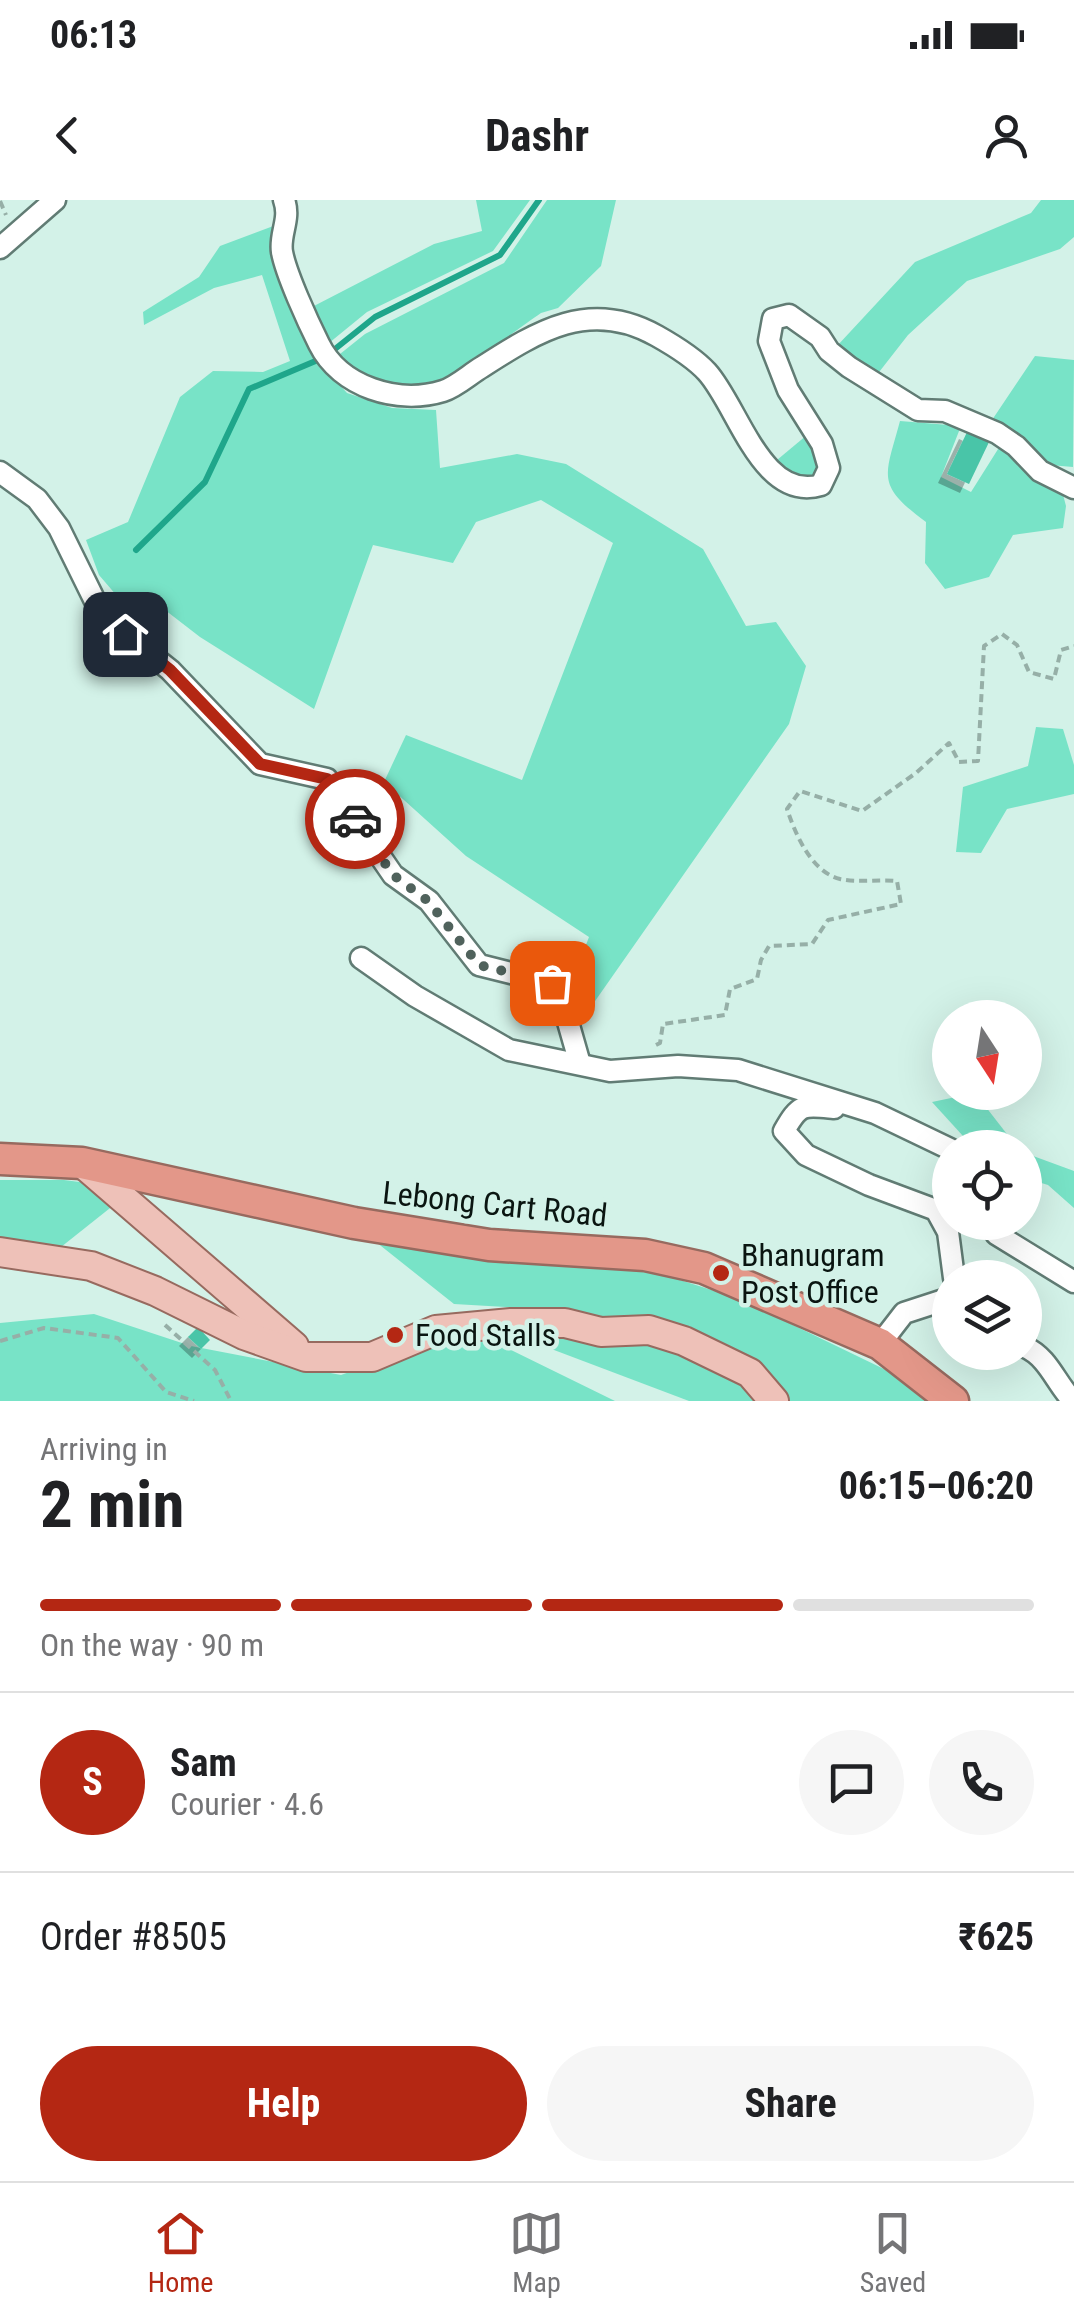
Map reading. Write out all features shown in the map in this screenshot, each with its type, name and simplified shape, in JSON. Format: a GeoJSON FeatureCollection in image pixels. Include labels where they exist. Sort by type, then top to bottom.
{"type":"FeatureCollection","features":[{"type":"Feature","properties":{"kind":"highway","name":"Lebong Cart Road"},"geometry":{"type":"LineString","coordinates":[[0,1159],[82,1162],[354,1223],[490,1245],[645,1255],[704,1268],[880,1344],[953,1401]]}},
{"type":"Feature","properties":{"kind":"main road"},"geometry":{"type":"LineString","coordinates":[[82,1162],[306,1356]]}},
{"type":"Feature","properties":{"kind":"main road"},"geometry":{"type":"LineString","coordinates":[[0,1252],[91,1266],[155,1291],[244,1335],[306,1356],[372,1357],[436,1330],[511,1323],[565,1323],[601,1332],[649,1330],[684,1341],[750,1373],[774,1401]]}},
{"type":"Feature","properties":{"kind":"street"},"geometry":{"type":"LineString","coordinates":[[0,248],[54,200]]}},
{"type":"Feature","properties":{"kind":"street"},"geometry":{"type":"LineString","coordinates":[[284,200],[287,223],[281,250],[320,348],[342,376],[372,390],[412,395],[445,391],[535,333],[571,320],[619,322],[656,335],[706,372],[755,449],[782,481],[804,490],[822,485],[829,468],[822,444],[788,390],[769,342],[773,319],[788,315],[820,337],[848,367],[918,410],[945,412],[997,434],[1016,446],[1040,471],[1074,488]]}},
{"type":"Feature","properties":{"kind":"street"},"geometry":{"type":"LineString","coordinates":[[0,472],[37,499],[60,528],[95,602],[125,634],[170,670],[260,764],[327,779],[393,875],[428,901],[479,965],[552,983],[564,1008],[580,1064]]}},
{"type":"Feature","properties":{"kind":"street"},"geometry":{"type":"LineString","coordinates":[[361,958],[415,996],[509,1050],[610,1071],[678,1066],[738,1070],[876,1113],[932,1140]]}},
{"type":"Feature","properties":{"kind":"street"},"geometry":{"type":"LineString","coordinates":[[876,1113],[808,1106],[796,1110],[784,1131],[806,1155],[936,1210],[948,1232],[952,1260]]}},
{"type":"Feature","properties":{"kind":"street"},"geometry":{"type":"LineString","coordinates":[[1006,1240],[1074,1282]]}},
{"type":"Feature","properties":{"kind":"street"},"geometry":{"type":"LineString","coordinates":[[880,1344],[904,1313],[932,1304]]}},
{"type":"Feature","properties":{"kind":"street"},"geometry":{"type":"LineString","coordinates":[[1042,1356],[1073,1401]]}},
{"type":"Feature","properties":{"kind":"path"},"geometry":{"type":"LineString","coordinates":[[636,1070],[635,1051],[660,1043],[663,1024],[724,1015],[730,989],[757,979],[769,946],[812,944],[828,920],[901,904],[897,881],[838,879],[813,861],[787,809],[800,791],[862,812],[949,743],[959,762],[978,761],[984,646],[1002,634],[1016,645],[1029,672],[1054,679],[1061,650],[1074,646]]}},
{"type":"Feature","properties":{"kind":"path"},"geometry":{"type":"LineString","coordinates":[[162,1323],[215,1370],[231,1401]]}},
{"type":"Feature","properties":{"kind":"path"},"geometry":{"type":"LineString","coordinates":[[0,1341],[44,1328],[118,1338],[166,1392],[194,1401]]}},
{"type":"Feature","properties":{"kind":"green space"},"geometry":{"type":"Polygon","coordinates":[[[476,200],[530,200],[493,251],[367,312],[329,343],[312,307],[434,244],[482,231],[476,200]]]}},
{"type":"Feature","properties":{"kind":"green space"},"geometry":{"type":"Polygon","coordinates":[[[547,200],[616,200],[601,266],[558,308],[541,313],[450,374],[422,385],[376,380],[347,364],[340,354],[365,334],[504,263],[547,200]]]}},
{"type":"Feature","properties":{"kind":"green space"},"geometry":{"type":"Polygon","coordinates":[[[1041,200],[1074,200],[1074,237],[1060,249],[967,281],[908,335],[876,376],[837,346],[915,262],[1031,213],[1041,200]]]}},
{"type":"Feature","properties":{"kind":"green space"},"geometry":{"type":"Polygon","coordinates":[[[276,225],[271,255],[312,354],[347,393],[392,408],[436,410],[440,468],[517,454],[566,464],[703,549],[746,626],[776,622],[806,666],[789,724],[586,1014],[569,989],[589,937],[466,856],[384,782],[406,735],[522,780],[613,543],[541,500],[476,522],[453,563],[373,545],[314,709],[200,637],[143,593],[123,603],[99,575],[86,540],[128,522],[180,397],[213,371],[263,372],[290,361],[262,275],[214,288],[144,325],[143,312],[199,277],[220,246],[276,225]]]}},
{"type":"Feature","properties":{"kind":"green space"},"geometry":{"type":"Polygon","coordinates":[[[1035,356],[1074,360],[1073,467],[1050,465],[1026,441],[990,423],[1035,356]]]}},
{"type":"Feature","properties":{"kind":"green space"},"geometry":{"type":"Polygon","coordinates":[[[900,421],[961,426],[941,477],[971,492],[1000,446],[1034,476],[1061,487],[1066,506],[1063,528],[1013,535],[989,577],[945,589],[925,563],[926,522],[898,498],[888,478],[900,421]]]}},
{"type":"Feature","properties":{"kind":"green space"},"geometry":{"type":"Polygon","coordinates":[[[807,435],[818,469],[809,480],[791,474],[777,460],[807,435]]]}},
{"type":"Feature","properties":{"kind":"green space"},"geometry":{"type":"Polygon","coordinates":[[[1036,727],[1063,729],[1074,765],[1074,794],[1007,809],[981,853],[956,852],[963,787],[1028,766],[1036,727]]]}},
{"type":"Feature","properties":{"kind":"green space"},"geometry":{"type":"Polygon","coordinates":[[[939,1110],[988,1110],[1004,1130],[958,1130],[939,1110]]]}},
{"type":"Feature","properties":{"kind":"green space"},"geometry":{"type":"Polygon","coordinates":[[[1042,1159],[1074,1171],[1074,1208],[1042,1183],[1042,1159]]]}},
{"type":"Feature","properties":{"kind":"green space"},"geometry":{"type":"Polygon","coordinates":[[[0,1180],[64,1180],[134,1189],[56,1251],[0,1242],[0,1180]]]}},
{"type":"Feature","properties":{"kind":"green space"},"geometry":{"type":"Polygon","coordinates":[[[376,1242],[661,1274],[737,1298],[886,1370],[928,1401],[784,1401],[749,1368],[542,1309],[454,1304],[376,1242]]]}},
{"type":"Feature","properties":{"kind":"green space"},"geometry":{"type":"Polygon","coordinates":[[[94,1314],[191,1346],[341,1375],[448,1337],[493,1341],[615,1401],[0,1401],[0,1323],[94,1314]]]}},
{"type":"Feature","properties":{"kind":"green space"},"geometry":{"type":"Polygon","coordinates":[[[565,1332],[652,1340],[746,1382],[765,1401],[689,1401],[517,1336],[565,1332]]]}},
{"type":"Feature","properties":{"kind":"building"},"geometry":{"type":"Polygon","coordinates":[[[968,430],[990,440],[969,484],[947,474],[968,430]]]}},
{"type":"Feature","properties":{"kind":"building"},"geometry":{"type":"Polygon","coordinates":[[[198,1327],[210,1340],[201,1349],[188,1337],[198,1327]]]}},
{"type":"Feature","properties":{"kind":"waterway"},"geometry":{"type":"LineString","coordinates":[[136,550],[205,482],[249,389],[325,357],[375,317],[500,255],[539,200]]}},
{"type":"Feature","properties":{"kind":"way so far"},"geometry":{"type":"LineString","coordinates":[[355,819],[393,875],[428,901],[479,965],[552,983]]}},
{"type":"Feature","properties":{"kind":"place","name":"Bhanugram Post Office"},"geometry":{"type":"Point","coordinates":[721,1273]}},
{"type":"Feature","properties":{"kind":"place","name":"Food Stalls"},"geometry":{"type":"Point","coordinates":[395,1335]}},
{"type":"Feature","properties":{"kind":"route"},"geometry":{"type":"LineString","coordinates":[[125,634],[170,670],[260,764],[327,779],[355,819]]}}]}
